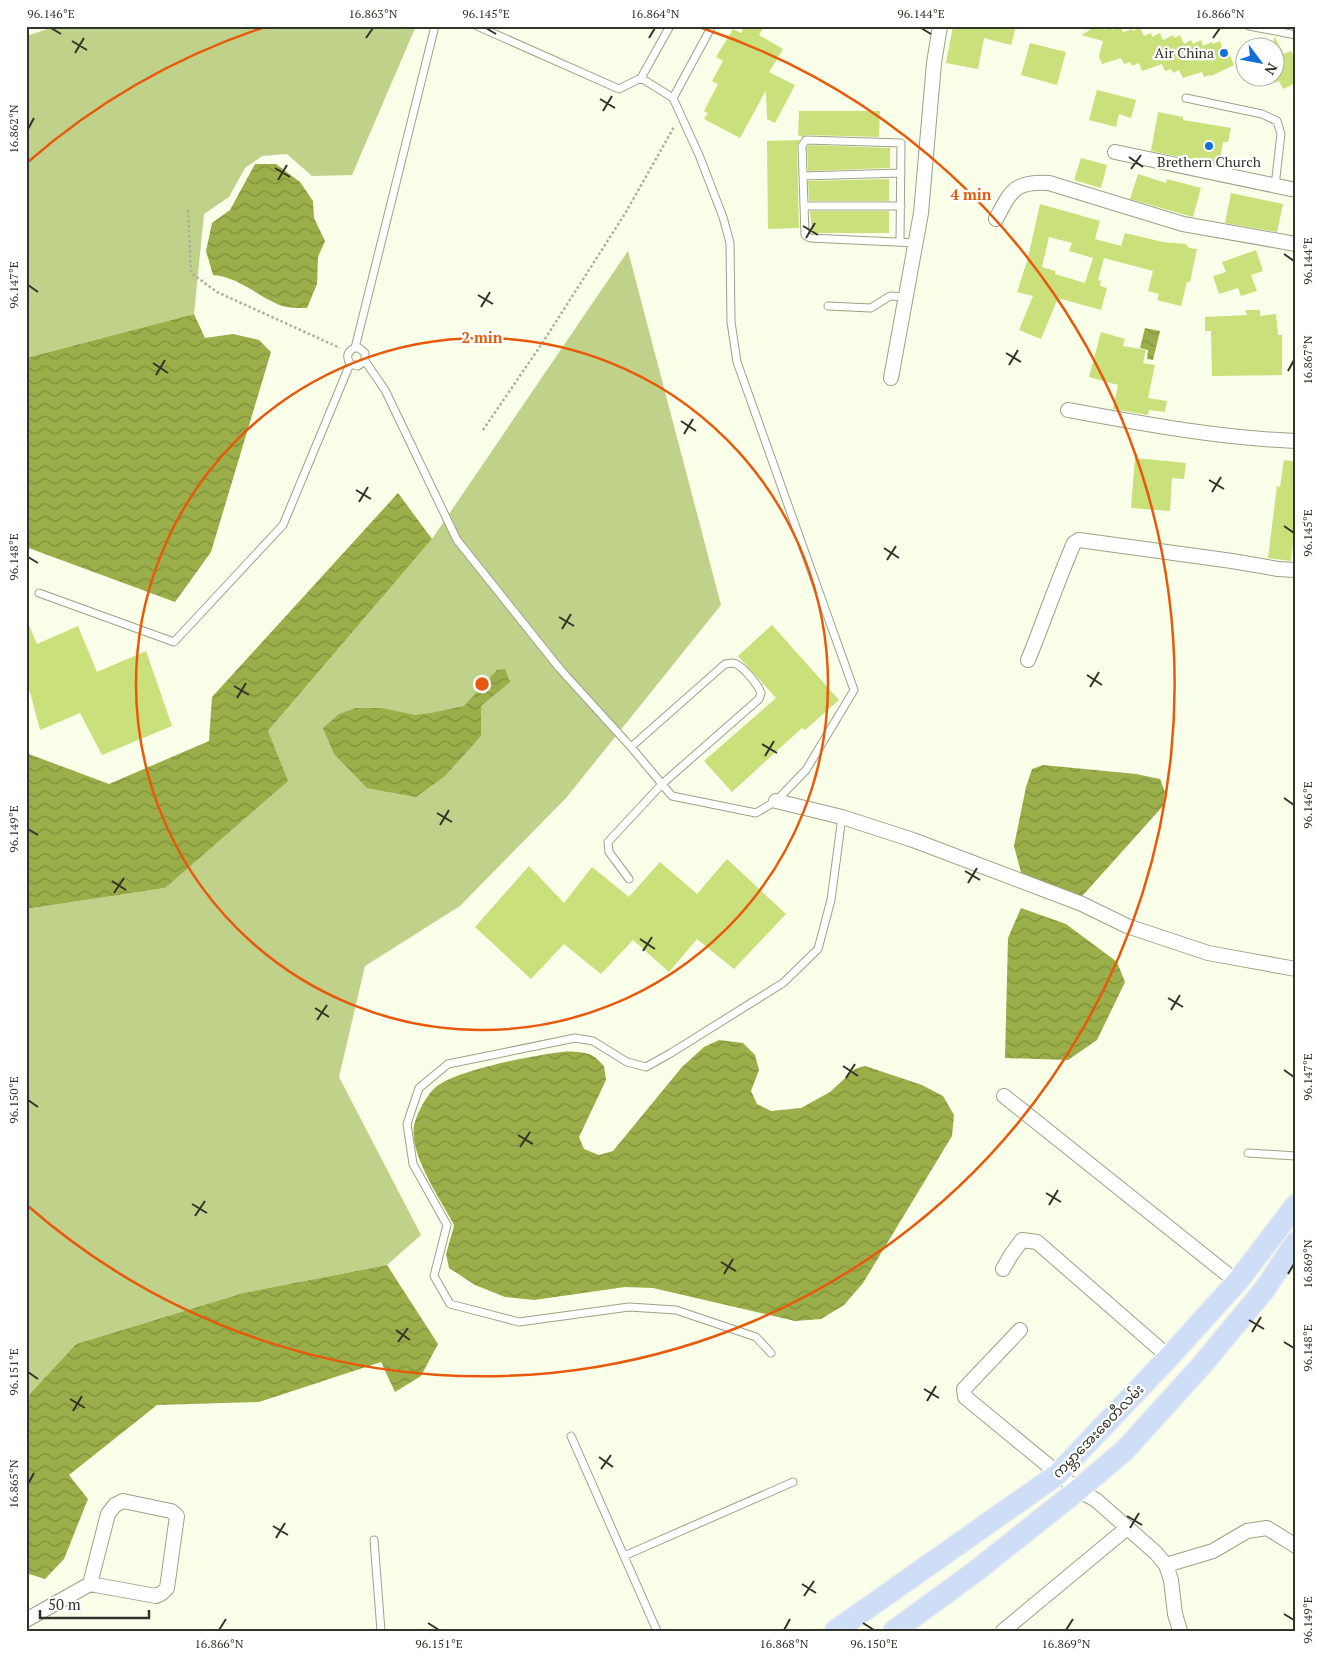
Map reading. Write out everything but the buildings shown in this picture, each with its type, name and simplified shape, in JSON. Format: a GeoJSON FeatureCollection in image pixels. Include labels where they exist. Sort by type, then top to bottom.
{"type":"FeatureCollection","features":[{"type":"Feature","properties":{"kind":"main road","name":"ကမ္ဘာအေးစေတီလမ်း"},"geometry":{"type":"LineString","coordinates":[[835,1631],[1058,1474],[1238,1282],[1296,1205]]}},
{"type":"Feature","properties":{"kind":"main road","name":"ကမ္ဘာအေးစေတီလမ်း"},"geometry":{"type":"LineString","coordinates":[[894,1631],[976,1571],[1125,1450],[1201,1366],[1265,1289],[1296,1242]]}},
{"type":"Feature","properties":{"kind":"street"},"geometry":{"type":"LineString","coordinates":[[891,378],[921,214],[934,63],[940,26]]}},
{"type":"Feature","properties":{"kind":"street"},"geometry":{"type":"LineString","coordinates":[[1115,152],[1296,190]]}},
{"type":"Feature","properties":{"kind":"street"},"geometry":{"type":"LineString","coordinates":[[996,219],[1005,202],[1016,188],[1030,182],[1049,183],[1183,224],[1280,243],[1296,244]]}},
{"type":"Feature","properties":{"kind":"street"},"geometry":{"type":"LineString","coordinates":[[1068,410],[1175,430],[1296,442]]}},
{"type":"Feature","properties":{"kind":"street"},"geometry":{"type":"LineString","coordinates":[[1028,660],[1045,620],[1058,579],[1074,543],[1079,540],[1296,570]]}},
{"type":"Feature","properties":{"kind":"street"},"geometry":{"type":"LineString","coordinates":[[776,801],[842,817],[913,840],[1016,877],[1082,904],[1128,926],[1208,953],[1296,969]]}},
{"type":"Feature","properties":{"kind":"street"},"geometry":{"type":"LineString","coordinates":[[1004,1096],[1238,1282]]}},
{"type":"Feature","properties":{"kind":"street"},"geometry":{"type":"LineString","coordinates":[[1003,1269],[1022,1240],[1037,1242],[1169,1357]]}},
{"type":"Feature","properties":{"kind":"street"},"geometry":{"type":"LineString","coordinates":[[1020,1330],[964,1388],[964,1397],[1078,1490],[1096,1500],[1156,1553],[1166,1565],[1171,1580],[1175,1614],[1180,1631]]}},
{"type":"Feature","properties":{"kind":"street"},"geometry":{"type":"LineString","coordinates":[[26,1620],[90,1584],[156,1596],[162,1593],[167,1588],[177,1516],[172,1511],[123,1501],[116,1505],[108,1514],[90,1584]]}},
{"type":"Feature","properties":{"kind":"street"},"geometry":{"type":"LineString","coordinates":[[1002,1631],[1127,1528]]}},
{"type":"Feature","properties":{"kind":"street"},"geometry":{"type":"LineString","coordinates":[[1166,1565],[1213,1551],[1248,1531],[1267,1528],[1296,1546]]}},
{"type":"Feature","properties":{"kind":"lane"},"geometry":{"type":"LineString","coordinates":[[39,593],[174,642],[283,525],[350,364],[347,356],[352,350],[435,26]]}},
{"type":"Feature","properties":{"kind":"lane"},"geometry":{"type":"LineString","coordinates":[[477,26],[619,90],[641,78],[670,26]]}},
{"type":"Feature","properties":{"kind":"lane"},"geometry":{"type":"LineString","coordinates":[[673,98],[712,26]]}},
{"type":"Feature","properties":{"kind":"lane"},"geometry":{"type":"LineString","coordinates":[[1249,26],[1296,35]]}},
{"type":"Feature","properties":{"kind":"lane"},"geometry":{"type":"LineString","coordinates":[[352,350],[359,348],[365,353],[364,361],[385,390],[457,540],[560,669],[631,747],[672,796],[756,813],[776,801],[806,770],[854,690],[737,362],[731,322],[730,243],[723,217],[673,98],[641,78]]}},
{"type":"Feature","properties":{"kind":"lane"},"geometry":{"type":"LineString","coordinates":[[1186,98],[1262,114],[1277,121],[1281,134],[1275,186]]}},
{"type":"Feature","properties":{"kind":"lane"},"geometry":{"type":"LineString","coordinates":[[900,242],[901,143],[806,140],[802,146],[805,235],[810,238],[916,243]]}},
{"type":"Feature","properties":{"kind":"lane"},"geometry":{"type":"LineString","coordinates":[[803,176],[901,173]]}},
{"type":"Feature","properties":{"kind":"lane"},"geometry":{"type":"LineString","coordinates":[[804,206],[901,206]]}},
{"type":"Feature","properties":{"kind":"lane"},"geometry":{"type":"LineString","coordinates":[[828,306],[871,308],[890,296],[906,297]]}},
{"type":"Feature","properties":{"kind":"lane"},"geometry":{"type":"LineString","coordinates":[[350,364],[358,366],[364,361]]}},
{"type":"Feature","properties":{"kind":"lane"},"geometry":{"type":"LineString","coordinates":[[629,879],[608,852],[608,842],[662,784],[759,699],[761,693],[740,665],[725,664],[631,747]]}},
{"type":"Feature","properties":{"kind":"lane"},"geometry":{"type":"LineString","coordinates":[[771,1353],[756,1338],[676,1310],[629,1306],[519,1322],[450,1304],[434,1276],[447,1225],[413,1164],[407,1124],[419,1088],[448,1064],[575,1038],[593,1041],[626,1062],[646,1067],[783,983],[818,949],[831,900],[842,817]]}},
{"type":"Feature","properties":{"kind":"lane"},"geometry":{"type":"LineString","coordinates":[[1248,1153],[1296,1156]]}},
{"type":"Feature","properties":{"kind":"lane"},"geometry":{"type":"LineString","coordinates":[[570,1436],[657,1631]]}},
{"type":"Feature","properties":{"kind":"lane"},"geometry":{"type":"LineString","coordinates":[[624,1556],[793,1482]]}},
{"type":"Feature","properties":{"kind":"lane"},"geometry":{"type":"LineString","coordinates":[[374,1540],[381,1631]]}},
{"type":"Feature","properties":{"kind":"path"},"geometry":{"type":"LineString","coordinates":[[483,430],[543,342],[626,212],[681,115]]}},
{"type":"Feature","properties":{"kind":"path"},"geometry":{"type":"LineString","coordinates":[[188,210],[191,273],[217,292],[352,350]]}},
{"type":"Feature","properties":{"kind":"shaded area"},"geometry":{"type":"Polygon","coordinates":[[[57,26],[416,26],[352,175],[312,176],[287,154],[262,156],[245,168],[229,197],[204,214],[194,314],[26,358],[26,36],[57,26]]]}},
{"type":"Feature","properties":{"kind":"shaded area"},"geometry":{"type":"Polygon","coordinates":[[[628,251],[721,605],[566,798],[460,906],[365,966],[339,1077],[421,1235],[387,1265],[243,1293],[76,1344],[26,1398],[26,909],[165,888],[268,731],[432,539],[628,251]]]}},
{"type":"Feature","properties":{"kind":"water"},"geometry":{"type":"Polygon","coordinates":[[[255,164],[276,164],[300,182],[313,201],[314,218],[325,241],[318,257],[317,284],[307,308],[286,307],[277,304],[242,284],[213,275],[206,251],[212,223],[230,210],[255,164]]]}},
{"type":"Feature","properties":{"kind":"water"},"geometry":{"type":"Polygon","coordinates":[[[194,314],[205,338],[233,334],[259,340],[271,352],[211,552],[175,602],[26,547],[26,358],[194,314]]]}},
{"type":"Feature","properties":{"kind":"water"},"geometry":{"type":"Polygon","coordinates":[[[1145,328],[1160,331],[1153,360],[1147,359],[1148,350],[1140,348],[1145,328]]]}},
{"type":"Feature","properties":{"kind":"water"},"geometry":{"type":"Polygon","coordinates":[[[398,493],[432,539],[268,731],[288,781],[165,888],[26,909],[26,753],[109,784],[209,741],[212,697],[398,493]]]}},
{"type":"Feature","properties":{"kind":"water"},"geometry":{"type":"Polygon","coordinates":[[[505,669],[510,682],[481,706],[481,736],[445,776],[416,797],[367,788],[334,754],[323,728],[339,714],[356,708],[382,708],[415,715],[464,706],[497,670],[505,669]]]}},
{"type":"Feature","properties":{"kind":"water"},"geometry":{"type":"Polygon","coordinates":[[[1043,765],[1136,774],[1160,779],[1165,792],[1163,806],[1075,904],[1023,880],[1014,846],[1026,787],[1032,769],[1043,765]]]}},
{"type":"Feature","properties":{"kind":"water"},"geometry":{"type":"Polygon","coordinates":[[[1021,908],[1066,924],[1117,962],[1125,982],[1097,1040],[1068,1060],[1005,1058],[1008,938],[1021,908]]]}},
{"type":"Feature","properties":{"kind":"water"},"geometry":{"type":"Polygon","coordinates":[[[719,1040],[743,1043],[755,1055],[759,1070],[751,1091],[757,1104],[771,1111],[801,1108],[830,1092],[855,1069],[865,1066],[922,1085],[943,1096],[954,1115],[952,1136],[863,1283],[844,1305],[821,1319],[795,1321],[653,1288],[625,1287],[534,1300],[505,1297],[475,1285],[449,1268],[446,1254],[454,1226],[427,1176],[416,1149],[414,1137],[414,1126],[419,1111],[429,1094],[436,1087],[446,1081],[478,1069],[516,1060],[566,1052],[589,1054],[604,1066],[606,1080],[579,1137],[584,1149],[599,1155],[613,1151],[682,1067],[704,1047],[719,1040]]]}},
{"type":"Feature","properties":{"kind":"water"},"geometry":{"type":"Polygon","coordinates":[[[387,1265],[438,1344],[421,1376],[395,1392],[381,1362],[259,1402],[157,1405],[69,1475],[88,1499],[64,1559],[45,1579],[26,1573],[26,1398],[76,1344],[243,1293],[387,1265]]]}},
{"type":"Feature","properties":{"kind":"place","name":"Air China"},"geometry":{"type":"Point","coordinates":[1224,53]}},
{"type":"Feature","properties":{"kind":"place","name":"Brethern Church"},"geometry":{"type":"Point","coordinates":[1209,146]}}]}
